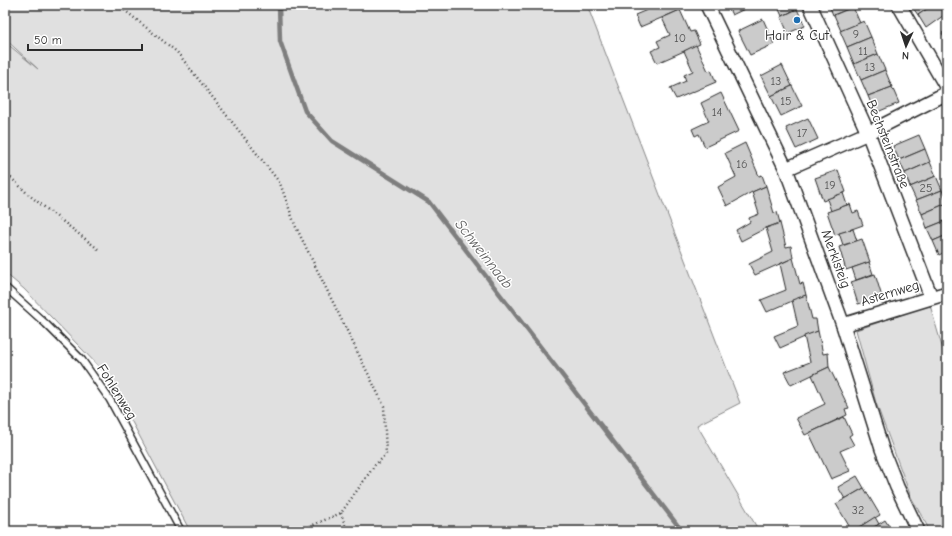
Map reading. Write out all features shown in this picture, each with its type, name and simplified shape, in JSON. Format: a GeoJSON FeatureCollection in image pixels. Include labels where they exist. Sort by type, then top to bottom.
{"type":"FeatureCollection","features":[{"type":"Feature","properties":{"kind":"street","name":"Merklsteig"},"geometry":{"type":"LineString","coordinates":[[707,5],[786,169],[843,325],[882,449],[918,531]]}},
{"type":"Feature","properties":{"kind":"street","name":"Bechsteinstraße"},"geometry":{"type":"LineString","coordinates":[[810,5],[868,133],[931,297]]}},
{"type":"Feature","properties":{"kind":"street"},"geometry":{"type":"LineString","coordinates":[[899,5],[947,88]]}},
{"type":"Feature","properties":{"kind":"street"},"geometry":{"type":"LineString","coordinates":[[786,169],[868,133],[947,93]]}},
{"type":"Feature","properties":{"kind":"street","name":"Asternweg"},"geometry":{"type":"LineString","coordinates":[[843,325],[947,293]]}},
{"type":"Feature","properties":{"kind":"lane","name":"Fohlenweg"},"geometry":{"type":"LineString","coordinates":[[5,287],[46,324],[82,360],[110,400],[181,531]]}},
{"type":"Feature","properties":{"kind":"path"},"geometry":{"type":"LineString","coordinates":[[118,5],[177,52],[280,183],[295,224],[384,406],[386,455],[375,464],[340,513],[300,531]]}},
{"type":"Feature","properties":{"kind":"path"},"geometry":{"type":"LineString","coordinates":[[5,172],[29,195],[98,249]]}},
{"type":"Feature","properties":{"kind":"path"},"geometry":{"type":"LineString","coordinates":[[340,513],[347,531]]}},
{"type":"Feature","properties":{"kind":"shaded area"},"geometry":{"type":"Polygon","coordinates":[[[5,5],[587,5],[740,403],[697,425],[759,531],[190,531],[107,375],[24,289],[5,273],[5,42],[38,69],[5,39],[5,5]]]}},
{"type":"Feature","properties":{"kind":"shaded area"},"geometry":{"type":"Polygon","coordinates":[[[930,305],[947,364],[947,531],[930,531],[911,497],[876,403],[856,330],[930,305]]]}},
{"type":"Feature","properties":{"kind":"building"},"geometry":{"type":"Polygon","coordinates":[[[659,5],[683,5],[685,8],[640,27],[635,15],[659,5]]]}},
{"type":"Feature","properties":{"kind":"building"},"geometry":{"type":"Polygon","coordinates":[[[727,5],[753,5],[732,15],[727,5]]]}},
{"type":"Feature","properties":{"kind":"building"},"geometry":{"type":"Polygon","coordinates":[[[777,5],[792,5],[795,10],[782,16],[777,5]]]}},
{"type":"Feature","properties":{"kind":"building"},"geometry":{"type":"Polygon","coordinates":[[[829,5],[856,5],[856,6],[833,15],[829,5]]]}},
{"type":"Feature","properties":{"kind":"building"},"geometry":{"type":"Polygon","coordinates":[[[911,5],[933,5],[918,15],[911,5]]]}},
{"type":"Feature","properties":{"kind":"building"},"geometry":{"type":"Polygon","coordinates":[[[933,5],[945,5],[947,13],[926,28],[918,15],[933,5]]]}},
{"type":"Feature","properties":{"kind":"building"},"geometry":{"type":"Polygon","coordinates":[[[853,7],[860,23],[841,31],[834,15],[853,7]]]}},
{"type":"Feature","properties":{"kind":"building"},"geometry":{"type":"Polygon","coordinates":[[[797,9],[805,26],[788,33],[781,17],[797,9]]]}},
{"type":"Feature","properties":{"kind":"building"},"geometry":{"type":"Polygon","coordinates":[[[680,10],[690,32],[694,31],[700,44],[657,63],[651,51],[660,47],[657,41],[670,35],[662,18],[680,10]]]}},
{"type":"Feature","properties":{"kind":"building"},"geometry":{"type":"Polygon","coordinates":[[[763,19],[774,44],[750,55],[738,31],[763,19]]]}},
{"type":"Feature","properties":{"kind":"building"},"geometry":{"type":"Polygon","coordinates":[[[864,21],[871,37],[847,47],[840,31],[864,21]]]}},
{"type":"Feature","properties":{"kind":"building"},"geometry":{"type":"Polygon","coordinates":[[[947,30],[947,41],[942,33],[947,30]]]}},
{"type":"Feature","properties":{"kind":"building"},"geometry":{"type":"Polygon","coordinates":[[[871,37],[878,54],[854,64],[847,47],[871,37]]]}},
{"type":"Feature","properties":{"kind":"building"},"geometry":{"type":"Polygon","coordinates":[[[696,45],[708,71],[711,70],[716,82],[676,99],[670,88],[686,81],[684,75],[693,71],[684,51],[696,45]]]}},
{"type":"Feature","properties":{"kind":"building"},"geometry":{"type":"Polygon","coordinates":[[[878,54],[885,70],[861,80],[854,64],[878,54]]]}},
{"type":"Feature","properties":{"kind":"building"},"geometry":{"type":"Polygon","coordinates":[[[782,65],[792,86],[771,96],[761,76],[782,65]]]}},
{"type":"Feature","properties":{"kind":"building"},"geometry":{"type":"Polygon","coordinates":[[[885,70],[892,87],[868,96],[861,80],[885,70]]]}},
{"type":"Feature","properties":{"kind":"building"},"geometry":{"type":"Polygon","coordinates":[[[792,86],[802,106],[781,116],[771,96],[792,86]]]}},
{"type":"Feature","properties":{"kind":"building"},"geometry":{"type":"Polygon","coordinates":[[[892,87],[899,103],[875,113],[868,96],[892,87]]]}},
{"type":"Feature","properties":{"kind":"building"},"geometry":{"type":"Polygon","coordinates":[[[721,93],[739,131],[705,147],[699,134],[695,136],[692,129],[709,121],[701,103],[721,93]]]}},
{"type":"Feature","properties":{"kind":"building"},"geometry":{"type":"Polygon","coordinates":[[[808,118],[818,139],[796,149],[786,128],[808,118]]]}},
{"type":"Feature","properties":{"kind":"building"},"geometry":{"type":"Polygon","coordinates":[[[919,135],[925,149],[899,160],[893,146],[919,135]]]}},
{"type":"Feature","properties":{"kind":"building"},"geometry":{"type":"Polygon","coordinates":[[[745,143],[759,176],[762,175],[766,186],[727,206],[718,187],[736,177],[725,153],[745,143]]]}},
{"type":"Feature","properties":{"kind":"building"},"geometry":{"type":"Polygon","coordinates":[[[925,149],[930,162],[905,173],[899,160],[925,149]]]}},
{"type":"Feature","properties":{"kind":"building"},"geometry":{"type":"Polygon","coordinates":[[[930,162],[936,176],[910,187],[905,173],[930,162]]]}},
{"type":"Feature","properties":{"kind":"building"},"geometry":{"type":"Polygon","coordinates":[[[838,170],[846,192],[823,201],[815,178],[838,170]]]}},
{"type":"Feature","properties":{"kind":"building"},"geometry":{"type":"Polygon","coordinates":[[[936,176],[942,190],[916,200],[910,187],[936,176]]]}},
{"type":"Feature","properties":{"kind":"building"},"geometry":{"type":"Polygon","coordinates":[[[766,186],[774,213],[777,212],[780,223],[766,228],[741,241],[736,230],[750,222],[749,218],[759,214],[752,192],[766,186]]]}},
{"type":"Feature","properties":{"kind":"building"},"geometry":{"type":"Polygon","coordinates":[[[942,190],[947,203],[922,214],[916,200],[942,190]]]}},
{"type":"Feature","properties":{"kind":"building"},"geometry":{"type":"Polygon","coordinates":[[[843,193],[847,205],[831,211],[827,199],[843,193]]]}},
{"type":"Feature","properties":{"kind":"building"},"geometry":{"type":"Polygon","coordinates":[[[947,203],[947,220],[927,228],[922,214],[947,203]]]}},
{"type":"Feature","properties":{"kind":"building"},"geometry":{"type":"Polygon","coordinates":[[[850,204],[853,213],[858,211],[863,225],[835,235],[827,212],[850,204]]]}},
{"type":"Feature","properties":{"kind":"building"},"geometry":{"type":"Polygon","coordinates":[[[947,220],[947,235],[933,241],[927,228],[947,220]]]}},
{"type":"Feature","properties":{"kind":"building"},"geometry":{"type":"Polygon","coordinates":[[[780,223],[786,247],[791,246],[793,258],[755,275],[749,264],[773,252],[766,228],[780,223]]]}},
{"type":"Feature","properties":{"kind":"building"},"geometry":{"type":"Polygon","coordinates":[[[853,229],[857,241],[843,245],[839,233],[853,229]]]}},
{"type":"Feature","properties":{"kind":"building"},"geometry":{"type":"Polygon","coordinates":[[[947,235],[947,251],[939,255],[933,241],[947,235]]]}},
{"type":"Feature","properties":{"kind":"building"},"geometry":{"type":"Polygon","coordinates":[[[862,239],[870,262],[846,270],[839,247],[862,239]]]}},
{"type":"Feature","properties":{"kind":"building"},"geometry":{"type":"Polygon","coordinates":[[[793,258],[800,284],[803,283],[806,295],[767,312],[761,300],[786,290],[780,264],[793,258]]]}},
{"type":"Feature","properties":{"kind":"building"},"geometry":{"type":"Polygon","coordinates":[[[869,262],[873,274],[856,280],[852,268],[869,262]]]}},
{"type":"Feature","properties":{"kind":"building"},"geometry":{"type":"Polygon","coordinates":[[[875,274],[882,297],[858,304],[851,282],[875,274]]]}},
{"type":"Feature","properties":{"kind":"building"},"geometry":{"type":"Polygon","coordinates":[[[806,295],[812,319],[816,319],[818,331],[780,348],[774,336],[798,326],[792,300],[806,295]]]}},
{"type":"Feature","properties":{"kind":"building"},"geometry":{"type":"Polygon","coordinates":[[[818,331],[823,354],[828,353],[829,367],[791,385],[784,372],[810,362],[804,336],[818,331]]]}},
{"type":"Feature","properties":{"kind":"building"},"geometry":{"type":"Polygon","coordinates":[[[947,347],[947,361],[943,348],[947,347]]]}},
{"type":"Feature","properties":{"kind":"building"},"geometry":{"type":"Polygon","coordinates":[[[829,367],[849,408],[845,409],[847,415],[805,435],[796,418],[825,404],[812,375],[829,367]]]}},
{"type":"Feature","properties":{"kind":"building"},"geometry":{"type":"Polygon","coordinates":[[[844,417],[852,434],[849,436],[854,445],[840,451],[850,471],[831,479],[809,433],[844,417]]]}},
{"type":"Feature","properties":{"kind":"building"},"geometry":{"type":"Polygon","coordinates":[[[857,476],[864,488],[845,499],[838,487],[857,476]]]}},
{"type":"Feature","properties":{"kind":"building"},"geometry":{"type":"Polygon","coordinates":[[[864,488],[880,515],[852,531],[836,504],[864,488]]]}},
{"type":"Feature","properties":{"kind":"building"},"geometry":{"type":"Polygon","coordinates":[[[875,517],[879,524],[868,531],[853,531],[875,517]]]}},
{"type":"Feature","properties":{"kind":"building"},"geometry":{"type":"Polygon","coordinates":[[[885,520],[892,531],[868,531],[879,524],[885,520]]]}},
{"type":"Feature","properties":{"kind":"waterway","name":"Schweinnaab"},"geometry":{"type":"LineString","coordinates":[[279,5],[280,41],[305,111],[332,141],[429,202],[682,531]]}},
{"type":"Feature","properties":{"kind":"place","name":"Hair & Cut"},"geometry":{"type":"Point","coordinates":[797,20]}}]}
